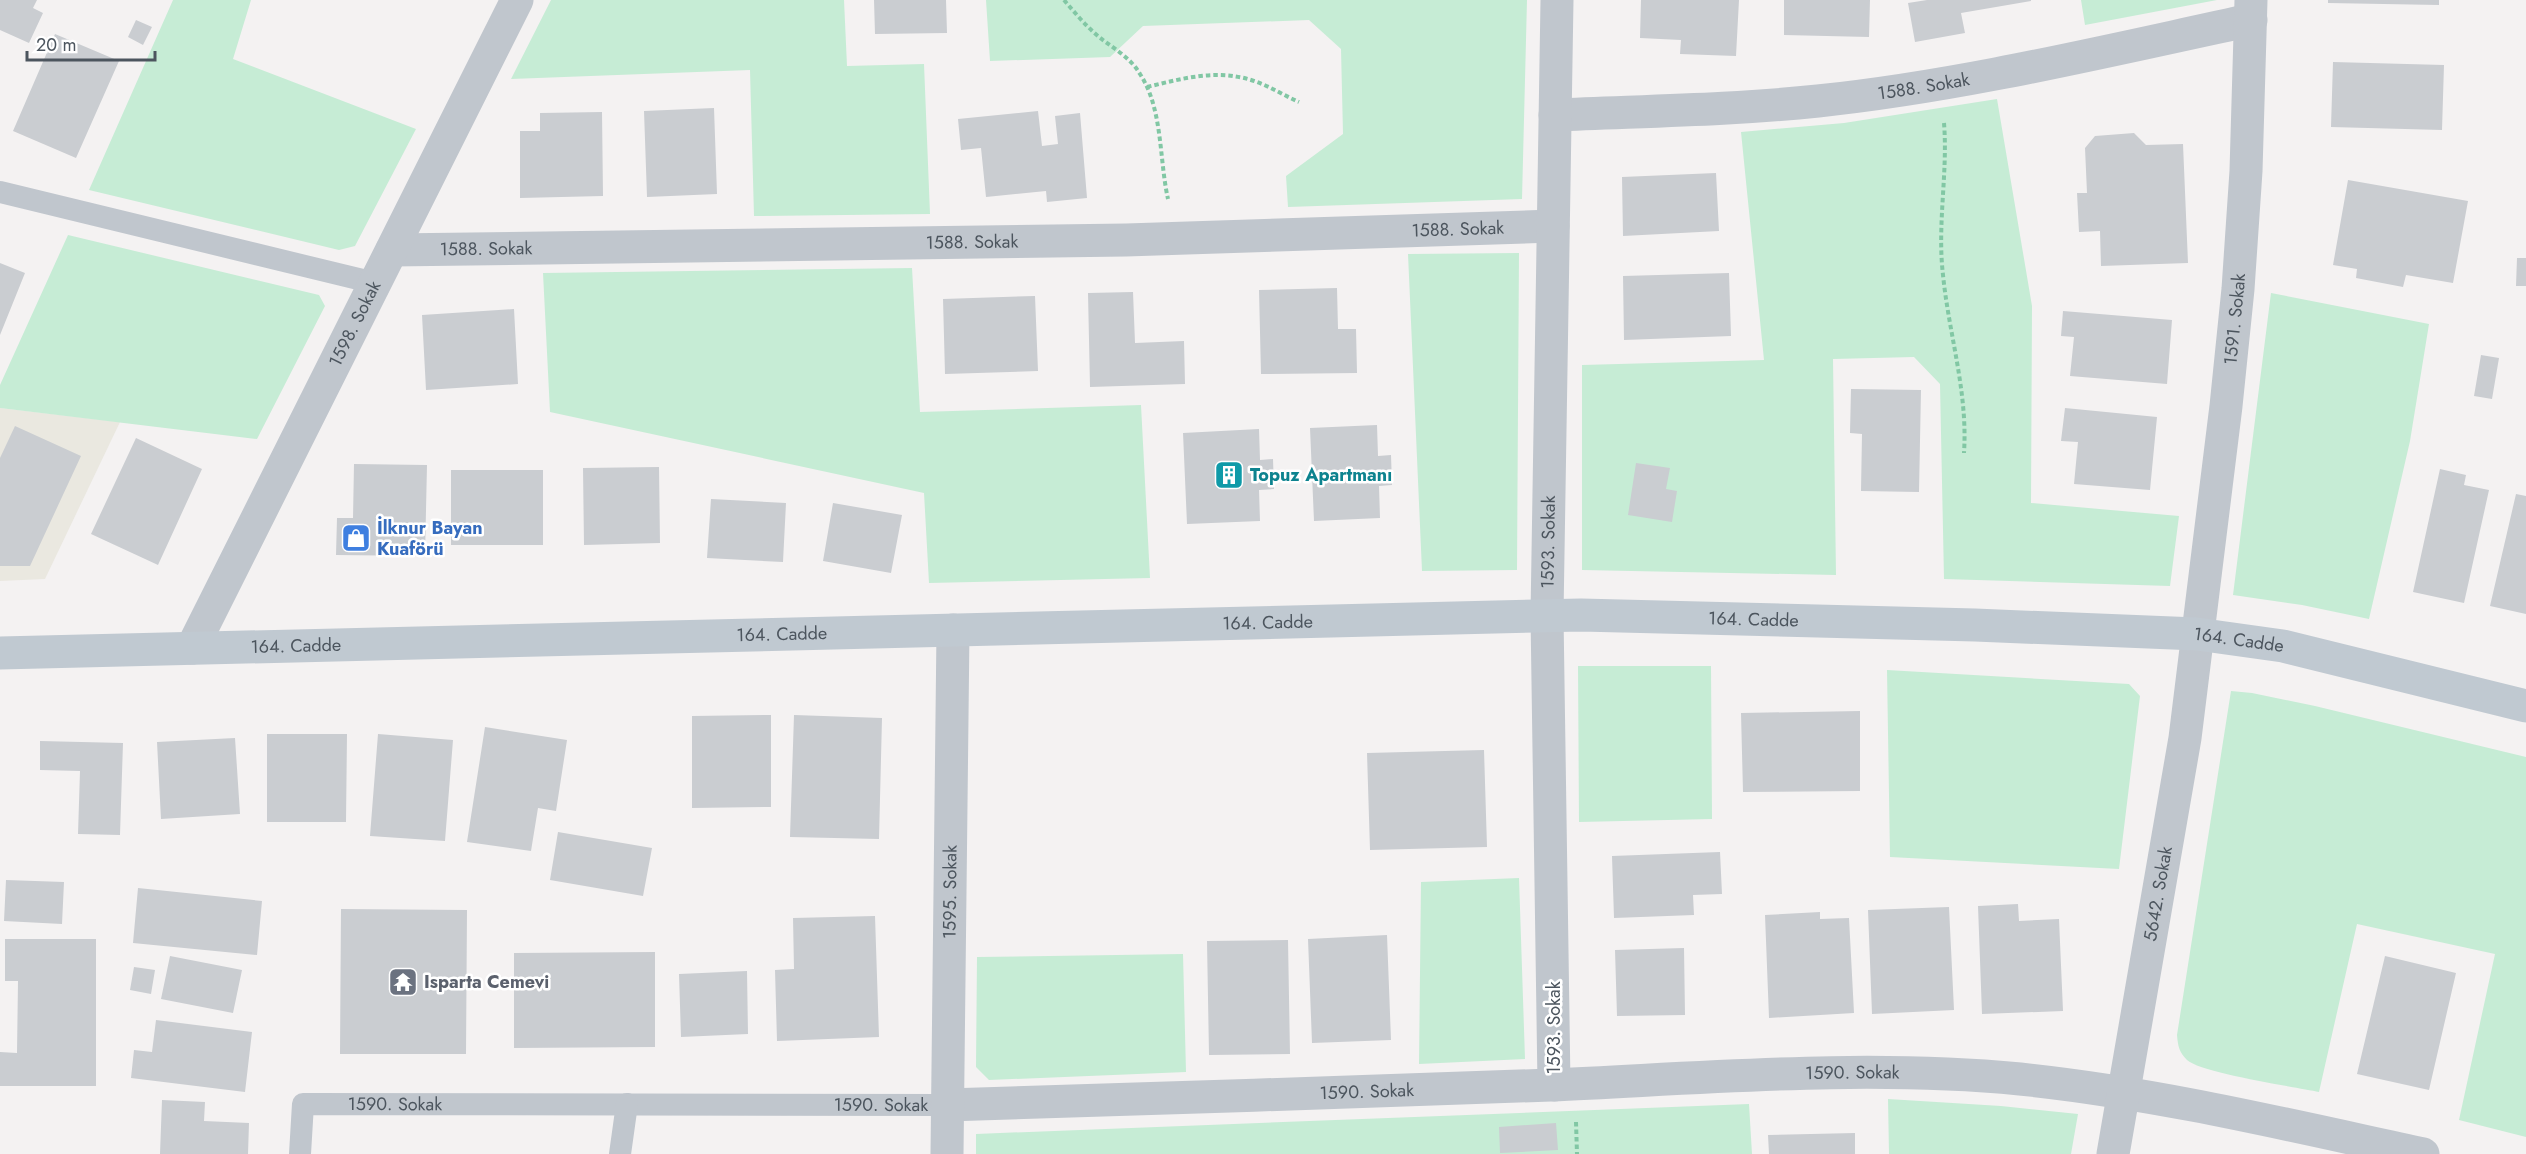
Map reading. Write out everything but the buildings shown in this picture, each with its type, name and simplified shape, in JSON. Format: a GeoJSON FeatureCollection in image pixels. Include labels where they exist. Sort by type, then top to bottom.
{"type":"FeatureCollection","features":[{"type":"Feature","properties":{"kind":"main road","name":"164. Cadde"},"geometry":{"type":"LineString","coordinates":[[0,653],[1547,615],[1975,625],[2197,634],[2283,646],[2526,706]]}},
{"type":"Feature","properties":{"kind":"street","name":"1598. Sokak"},"geometry":{"type":"LineString","coordinates":[[192,648],[517,0]]}},
{"type":"Feature","properties":{"kind":"street","name":"1593. Sokak"},"geometry":{"type":"LineString","coordinates":[[1554,1085],[1547,615],[1557,0]]}},
{"type":"Feature","properties":{"kind":"street","name":"1588. Sokak"},"geometry":{"type":"LineString","coordinates":[[1555,115],[1818,101],[1938,84],[2251,10]]}},
{"type":"Feature","properties":{"kind":"street","name":"1591. Sokak"},"geometry":{"type":"LineString","coordinates":[[2197,634],[2238,289],[2246,171],[2251,10]]}},
{"type":"Feature","properties":{"kind":"street","name":"1588. Sokak"},"geometry":{"type":"LineString","coordinates":[[392,250],[801,246],[1181,238],[1553,226]]}},
{"type":"Feature","properties":{"kind":"street","name":"1595. Sokak"},"geometry":{"type":"LineString","coordinates":[[947,1154],[953,630]]}},
{"type":"Feature","properties":{"kind":"street","name":"5642. Sokak"},"geometry":{"type":"LineString","coordinates":[[2113,1154],[2185,738],[2197,634]]}},
{"type":"Feature","properties":{"kind":"street","name":"1590. Sokak"},"geometry":{"type":"LineString","coordinates":[[947,1105],[1554,1085],[1776,1075],[1922,1072],[2018,1079],[2123,1092],[2212,1108],[2423,1154]]}},
{"type":"Feature","properties":{"kind":"lane"},"geometry":{"type":"LineString","coordinates":[[0,192],[375,283]]}},
{"type":"Feature","properties":{"kind":"lane","name":"1590. Sokak"},"geometry":{"type":"LineString","coordinates":[[300,1154],[303,1104],[947,1105]]}},
{"type":"Feature","properties":{"kind":"lane"},"geometry":{"type":"LineString","coordinates":[[620,1154],[627,1104]]}},
{"type":"Feature","properties":{"kind":"path"},"geometry":{"type":"LineString","coordinates":[[1064,0],[1098,36],[1131,62],[1147,87],[1155,113],[1162,176],[1168,202],[1181,238]]}},
{"type":"Feature","properties":{"kind":"path"},"geometry":{"type":"LineString","coordinates":[[1147,87],[1188,76],[1224,75],[1256,82],[1299,102]]}},
{"type":"Feature","properties":{"kind":"path"},"geometry":{"type":"LineString","coordinates":[[1938,84],[1946,137],[1941,208],[1942,274],[1964,405],[1964,453]]}},
{"type":"Feature","properties":{"kind":"shaded area"},"geometry":{"type":"Polygon","coordinates":[[[0,408],[120,422],[45,579],[0,581],[0,408]]]}},
{"type":"Feature","properties":{"kind":"green space"},"geometry":{"type":"Polygon","coordinates":[[[173,0],[251,0],[233,59],[416,129],[355,246],[339,250],[89,190],[173,0]]]}},
{"type":"Feature","properties":{"kind":"green space"},"geometry":{"type":"Polygon","coordinates":[[[551,0],[844,0],[847,66],[924,64],[930,214],[754,216],[750,70],[511,79],[551,0]]]}},
{"type":"Feature","properties":{"kind":"green space"},"geometry":{"type":"Polygon","coordinates":[[[986,0],[1527,0],[1522,199],[1288,207],[1286,176],[1343,134],[1341,49],[1309,20],[1143,26],[1110,57],[990,61],[986,0]]]}},
{"type":"Feature","properties":{"kind":"green space"},"geometry":{"type":"Polygon","coordinates":[[[2081,0],[2217,0],[2085,25],[2081,0]]]}},
{"type":"Feature","properties":{"kind":"green space"},"geometry":{"type":"Polygon","coordinates":[[[1997,99],[2032,306],[2031,503],[2179,516],[2170,586],[1944,579],[1940,384],[1914,357],[1833,359],[1836,575],[1582,570],[1582,365],[1764,360],[1741,132],[1844,123],[1997,99]]]}},
{"type":"Feature","properties":{"kind":"green space"},"geometry":{"type":"Polygon","coordinates":[[[68,235],[319,295],[325,306],[257,439],[0,408],[0,385],[68,235]]]}},
{"type":"Feature","properties":{"kind":"green space"},"geometry":{"type":"Polygon","coordinates":[[[1519,253],[1517,570],[1422,571],[1408,254],[1519,253]]]}},
{"type":"Feature","properties":{"kind":"green space"},"geometry":{"type":"Polygon","coordinates":[[[912,268],[920,412],[1141,405],[1150,578],[929,583],[924,493],[550,412],[543,273],[912,268]]]}},
{"type":"Feature","properties":{"kind":"green space"},"geometry":{"type":"Polygon","coordinates":[[[2271,293],[2429,324],[2410,441],[2369,619],[2302,605],[2233,595],[2271,293]]]}},
{"type":"Feature","properties":{"kind":"green space"},"geometry":{"type":"Polygon","coordinates":[[[1578,666],[1711,666],[1712,819],[1579,822],[1578,666]]]}},
{"type":"Feature","properties":{"kind":"green space"},"geometry":{"type":"Polygon","coordinates":[[[1887,670],[2129,684],[2140,696],[2119,869],[1890,857],[1887,670]]]}},
{"type":"Feature","properties":{"kind":"green space"},"geometry":{"type":"Polygon","coordinates":[[[2231,691],[2315,706],[2526,757],[2526,1137],[2459,1120],[2495,954],[2357,924],[2319,1092],[2210,1070],[2187,1060],[2182,1054],[2178,1046],[2177,1035],[2231,691]]]}},
{"type":"Feature","properties":{"kind":"green space"},"geometry":{"type":"Polygon","coordinates":[[[1519,878],[1525,1059],[1419,1064],[1421,882],[1519,878]]]}},
{"type":"Feature","properties":{"kind":"green space"},"geometry":{"type":"Polygon","coordinates":[[[1183,954],[1186,1072],[989,1080],[976,1067],[977,957],[1183,954]]]}},
{"type":"Feature","properties":{"kind":"green space"},"geometry":{"type":"Polygon","coordinates":[[[1888,1099],[2001,1106],[2078,1114],[2071,1154],[1889,1154],[1888,1099]]]}},
{"type":"Feature","properties":{"kind":"green space"},"geometry":{"type":"Polygon","coordinates":[[[1749,1104],[1752,1154],[976,1154],[976,1134],[1749,1104]]]}},
{"type":"Feature","properties":{"kind":"place","name":"Topuz Apartmanı"},"geometry":{"type":"Point","coordinates":[1229,475]}},
{"type":"Feature","properties":{"kind":"place","name":"İlknur Bayan Kuaförü"},"geometry":{"type":"Point","coordinates":[356,538]}},
{"type":"Feature","properties":{"kind":"place","name":"Isparta Cemevi"},"geometry":{"type":"Point","coordinates":[403,982]}}]}
